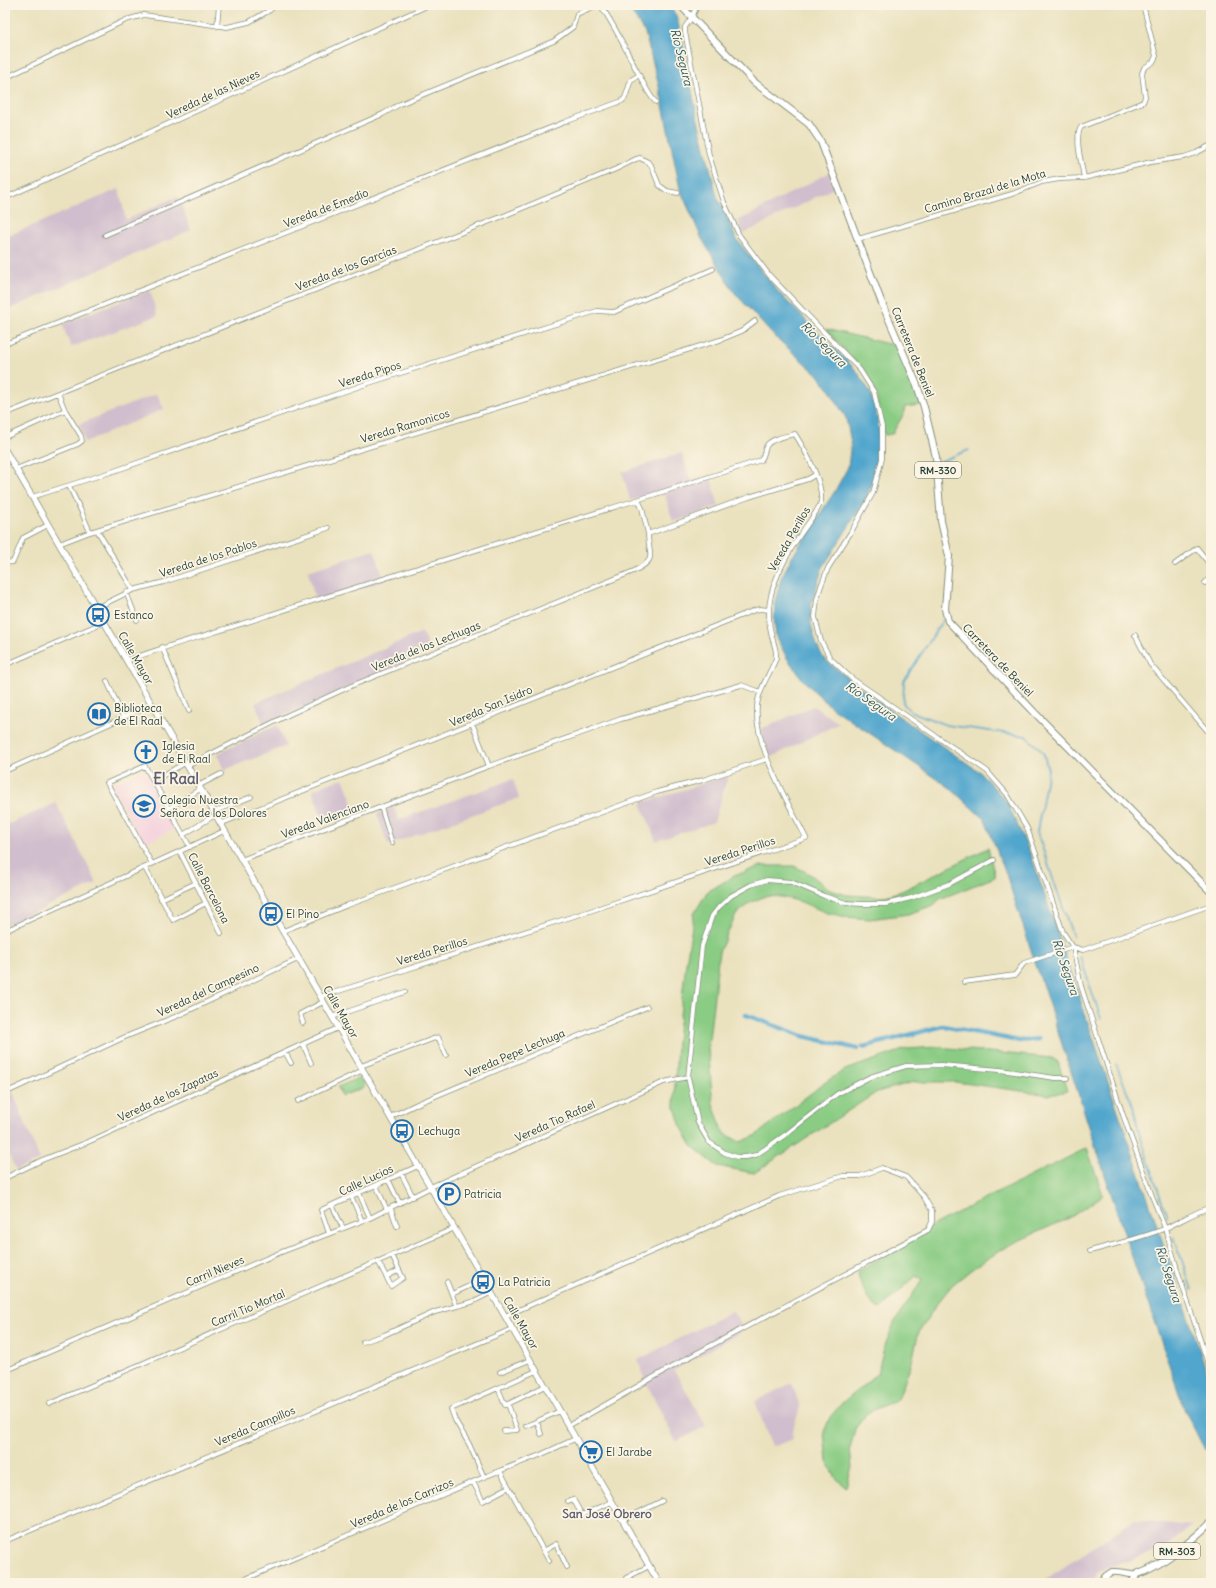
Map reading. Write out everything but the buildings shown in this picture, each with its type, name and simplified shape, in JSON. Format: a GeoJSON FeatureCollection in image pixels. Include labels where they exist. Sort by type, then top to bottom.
{"type":"FeatureCollection","features":[{"type":"Feature","properties":{"kind":"main road","name":"RM-330"},"geometry":{"type":"LineString","coordinates":[[680,5],[692,17]]}},
{"type":"Feature","properties":{"kind":"main road","name":"Carretera de Beniel"},"geometry":{"type":"LineString","coordinates":[[692,17],[754,82],[812,127],[826,154],[881,302],[920,393],[935,448],[941,521],[948,556],[945,609],[948,621],[1035,713],[1211,892]]}},
{"type":"Feature","properties":{"kind":"main road","name":"Calle Mayor"},"geometry":{"type":"LineString","coordinates":[[5,451],[659,1583]]}},
{"type":"Feature","properties":{"kind":"main road","name":"RM-303"},"geometry":{"type":"LineString","coordinates":[[1123,1574],[1129,1583],[1139,1573],[1170,1556],[1187,1544],[1211,1522]]}},
{"type":"Feature","properties":{"kind":"main road","name":"RM-303"},"geometry":{"type":"LineString","coordinates":[[1101,1582],[1112,1572],[1123,1574],[1139,1573]]}},
{"type":"Feature","properties":{"kind":"street"},"geometry":{"type":"LineString","coordinates":[[217,26],[220,5]]}},
{"type":"Feature","properties":{"kind":"street"},"geometry":{"type":"LineString","coordinates":[[5,78],[126,20],[144,15],[227,28],[249,22],[276,5]]}},
{"type":"Feature","properties":{"kind":"street","name":"Vereda de las Nieves"},"geometry":{"type":"LineString","coordinates":[[5,198],[429,5]]}},
{"type":"Feature","properties":{"kind":"street"},"geometry":{"type":"LineString","coordinates":[[105,235],[382,114],[400,104],[554,41],[573,27],[578,14],[597,5]]}},
{"type":"Feature","properties":{"kind":"street"},"geometry":{"type":"LineString","coordinates":[[600,5],[650,93],[652,100],[656,102]]}},
{"type":"Feature","properties":{"kind":"street"},"geometry":{"type":"LineString","coordinates":[[697,5],[692,17],[685,27],[685,32],[709,155],[724,202],[739,235],[769,275],[860,370],[874,392],[882,428],[882,460],[873,493],[852,532],[828,568],[819,593],[815,617],[821,641],[830,658],[851,678],[987,771],[1007,794],[1027,828],[1063,932],[1073,948],[1081,986],[1123,1115],[1165,1228],[1211,1373]]}},
{"type":"Feature","properties":{"kind":"street"},"geometry":{"type":"LineString","coordinates":[[1084,178],[1078,139],[1078,131],[1081,127],[1144,102],[1145,97],[1142,73],[1144,68],[1153,62],[1156,56],[1144,5]]}},
{"type":"Feature","properties":{"kind":"street","name":"Vereda de Emedio"},"geometry":{"type":"LineString","coordinates":[[5,344],[565,122],[617,104],[625,98],[631,80],[639,75]]}},
{"type":"Feature","properties":{"kind":"street","name":"Camino Brazal de la Mota"},"geometry":{"type":"LineString","coordinates":[[858,239],[1012,194],[1042,182],[1060,179],[1084,178],[1151,162],[1184,157],[1196,153],[1211,145]]}},
{"type":"Feature","properties":{"kind":"street","name":"Vereda de los Garcías"},"geometry":{"type":"LineString","coordinates":[[5,414],[530,205],[623,166],[636,159],[640,158],[651,164],[659,186],[667,191],[678,193]]}},
{"type":"Feature","properties":{"kind":"street","name":"Vereda Pipos"},"geometry":{"type":"LineString","coordinates":[[32,497],[69,486],[411,370],[597,311],[614,312],[713,269]]}},
{"type":"Feature","properties":{"kind":"street","name":"Vereda Ramonicos"},"geometry":{"type":"LineString","coordinates":[[59,544],[90,532],[720,340],[742,331],[755,321]]}},
{"type":"Feature","properties":{"kind":"street"},"geometry":{"type":"LineString","coordinates":[[16,468],[78,444],[82,441],[81,436],[65,410],[58,393]]}},
{"type":"Feature","properties":{"kind":"street"},"geometry":{"type":"LineString","coordinates":[[5,437],[65,410]]}},
{"type":"Feature","properties":{"kind":"street"},"geometry":{"type":"LineString","coordinates":[[126,661],[162,647],[208,635],[761,460],[768,444],[795,434],[815,475],[808,479],[749,497],[648,534],[642,508],[638,500]]}},
{"type":"Feature","properties":{"kind":"street","name":"Vereda Perillos"},"geometry":{"type":"LineString","coordinates":[[322,999],[806,838],[767,759],[758,734],[756,715],[758,700],[776,658],[777,650],[772,638],[768,610],[780,573],[798,537],[821,503],[820,489],[815,475]]}},
{"type":"Feature","properties":{"kind":"street"},"geometry":{"type":"LineString","coordinates":[[69,486],[90,532]]}},
{"type":"Feature","properties":{"kind":"street"},"geometry":{"type":"LineString","coordinates":[[5,563],[13,562],[23,538],[48,526]]}},
{"type":"Feature","properties":{"kind":"street","name":"Vereda de los Pablos"},"geometry":{"type":"LineString","coordinates":[[96,608],[126,592],[164,582],[328,528]]}},
{"type":"Feature","properties":{"kind":"street"},"geometry":{"type":"LineString","coordinates":[[97,530],[133,590]]}},
{"type":"Feature","properties":{"kind":"street","name":"Vereda de los Lechugas"},"geometry":{"type":"LineString","coordinates":[[186,764],[351,686],[634,571],[647,564],[649,560],[651,550],[648,534]]}},
{"type":"Feature","properties":{"kind":"street"},"geometry":{"type":"LineString","coordinates":[[1175,564],[1197,548],[1211,566]]}},
{"type":"Feature","properties":{"kind":"street"},"geometry":{"type":"LineString","coordinates":[[1205,583],[1210,578]]}},
{"type":"Feature","properties":{"kind":"street"},"geometry":{"type":"LineString","coordinates":[[126,592],[136,620]]}},
{"type":"Feature","properties":{"kind":"street","name":"Vereda San Isidro"},"geometry":{"type":"LineString","coordinates":[[220,824],[756,610],[768,610]]}},
{"type":"Feature","properties":{"kind":"street"},"geometry":{"type":"LineString","coordinates":[[5,665],[104,622]]}},
{"type":"Feature","properties":{"kind":"street"},"geometry":{"type":"LineString","coordinates":[[1135,635],[1150,664],[1211,735]]}},
{"type":"Feature","properties":{"kind":"street"},"geometry":{"type":"LineString","coordinates":[[162,647],[189,711]]}},
{"type":"Feature","properties":{"kind":"street"},"geometry":{"type":"LineString","coordinates":[[107,681],[123,717]]}},
{"type":"Feature","properties":{"kind":"street"},"geometry":{"type":"LineString","coordinates":[[381,808],[489,766],[621,719],[742,685],[761,692]]}},
{"type":"Feature","properties":{"kind":"street"},"geometry":{"type":"LineString","coordinates":[[5,771],[152,704]]}},
{"type":"Feature","properties":{"kind":"street"},"geometry":{"type":"LineString","coordinates":[[472,723],[489,766]]}},
{"type":"Feature","properties":{"kind":"street"},"geometry":{"type":"LineString","coordinates":[[283,931],[348,905],[657,792],[703,780],[767,759]]}},
{"type":"Feature","properties":{"kind":"street"},"geometry":{"type":"LineString","coordinates":[[153,781],[186,764]]}},
{"type":"Feature","properties":{"kind":"street"},"geometry":{"type":"LineString","coordinates":[[152,864],[107,783],[145,766],[190,847]]}},
{"type":"Feature","properties":{"kind":"street"},"geometry":{"type":"LineString","coordinates":[[168,809],[199,787],[221,774]]}},
{"type":"Feature","properties":{"kind":"street"},"geometry":{"type":"LineString","coordinates":[[183,835],[214,814],[251,796]]}},
{"type":"Feature","properties":{"kind":"street","name":"Vereda Valenciano"},"geometry":{"type":"LineString","coordinates":[[241,860],[381,808],[392,843]]}},
{"type":"Feature","properties":{"kind":"street"},"geometry":{"type":"LineString","coordinates":[[5,931],[224,831]]}},
{"type":"Feature","properties":{"kind":"street","name":"Calle Barcelona"},"geometry":{"type":"LineString","coordinates":[[180,852],[221,933]]}},
{"type":"Feature","properties":{"kind":"street"},"geometry":{"type":"LineString","coordinates":[[994,860],[949,884],[911,898],[886,904],[860,904],[846,902],[824,896],[792,882],[767,880],[751,885],[731,896],[712,916],[702,946],[688,1078],[698,1123],[708,1142],[725,1153],[738,1158],[756,1155],[785,1135],[837,1094],[870,1077],[906,1066],[941,1065],[1000,1070],[1055,1078],[1067,1078]]}},
{"type":"Feature","properties":{"kind":"street"},"geometry":{"type":"LineString","coordinates":[[145,868],[173,920],[206,903]]}},
{"type":"Feature","properties":{"kind":"street"},"geometry":{"type":"LineString","coordinates":[[161,899],[196,883]]}},
{"type":"Feature","properties":{"kind":"street"},"geometry":{"type":"LineString","coordinates":[[964,982],[1015,974],[1024,963],[1073,948],[1083,950],[1211,905]]}},
{"type":"Feature","properties":{"kind":"street","name":"Vereda del Campesino"},"geometry":{"type":"LineString","coordinates":[[5,1093],[125,1037],[177,1016],[298,959]]}},
{"type":"Feature","properties":{"kind":"street"},"geometry":{"type":"LineString","coordinates":[[332,1017],[405,992]]}},
{"type":"Feature","properties":{"kind":"street"},"geometry":{"type":"LineString","coordinates":[[303,1023],[300,1014],[322,999]]}},
{"type":"Feature","properties":{"kind":"street","name":"Vereda Pepe Lechuga"},"geometry":{"type":"LineString","coordinates":[[390,1117],[419,1103],[647,1007]]}},
{"type":"Feature","properties":{"kind":"street","name":"Vereda de los Zapatas"},"geometry":{"type":"LineString","coordinates":[[5,1178],[42,1160],[88,1142],[338,1028]]}},
{"type":"Feature","properties":{"kind":"street"},"geometry":{"type":"LineString","coordinates":[[298,1101],[362,1068],[438,1036],[446,1055]]}},
{"type":"Feature","properties":{"kind":"street"},"geometry":{"type":"LineString","coordinates":[[303,1044],[311,1063]]}},
{"type":"Feature","properties":{"kind":"street"},"geometry":{"type":"LineString","coordinates":[[285,1052],[291,1064]]}},
{"type":"Feature","properties":{"kind":"street","name":"Vereda Tio Rafael"},"geometry":{"type":"LineString","coordinates":[[431,1188],[659,1084],[688,1078]]}},
{"type":"Feature","properties":{"kind":"street","name":"Calle Lucios"},"geometry":{"type":"LineString","coordinates":[[329,1233],[321,1210],[418,1166]]}},
{"type":"Feature","properties":{"kind":"street"},"geometry":{"type":"LineString","coordinates":[[505,1316],[779,1196],[843,1176],[860,1176],[882,1168],[906,1177],[924,1197],[932,1211],[932,1222],[928,1230],[684,1360],[568,1426]]}},
{"type":"Feature","properties":{"kind":"street"},"geometry":{"type":"LineString","coordinates":[[401,1174],[413,1198]]}},
{"type":"Feature","properties":{"kind":"street"},"geometry":{"type":"LineString","coordinates":[[388,1179],[400,1204]]}},
{"type":"Feature","properties":{"kind":"street"},"geometry":{"type":"LineString","coordinates":[[376,1185],[397,1226]]}},
{"type":"Feature","properties":{"kind":"street","name":"Carril Nieves"},"geometry":{"type":"LineString","coordinates":[[5,1371],[207,1284],[329,1233],[389,1210],[431,1188]]}},
{"type":"Feature","properties":{"kind":"street"},"geometry":{"type":"LineString","coordinates":[[359,1193],[370,1218]]}},
{"type":"Feature","properties":{"kind":"street"},"geometry":{"type":"LineString","coordinates":[[351,1196],[362,1221]]}},
{"type":"Feature","properties":{"kind":"street"},"geometry":{"type":"LineString","coordinates":[[332,1205],[343,1228]]}},
{"type":"Feature","properties":{"kind":"street"},"geometry":{"type":"LineString","coordinates":[[1090,1251],[1165,1228],[1199,1211],[1211,1207]]}},
{"type":"Feature","properties":{"kind":"street","name":"Carril Tio Mortal"},"geometry":{"type":"LineString","coordinates":[[49,1404],[455,1228]]}},
{"type":"Feature","properties":{"kind":"street"},"geometry":{"type":"LineString","coordinates":[[378,1261],[390,1286],[404,1278],[392,1255]]}},
{"type":"Feature","properties":{"kind":"street"},"geometry":{"type":"LineString","coordinates":[[386,1277],[399,1270]]}},
{"type":"Feature","properties":{"kind":"street"},"geometry":{"type":"LineString","coordinates":[[452,1294],[484,1279]]}},
{"type":"Feature","properties":{"kind":"street"},"geometry":{"type":"LineString","coordinates":[[447,1282],[456,1305]]}},
{"type":"Feature","properties":{"kind":"street"},"geometry":{"type":"LineString","coordinates":[[363,1342],[384,1335],[435,1312],[456,1305],[472,1302],[492,1292]]}},
{"type":"Feature","properties":{"kind":"street","name":"Vereda Campillos"},"geometry":{"type":"LineString","coordinates":[[5,1541],[512,1329]]}},
{"type":"Feature","properties":{"kind":"street"},"geometry":{"type":"LineString","coordinates":[[500,1372],[530,1360]]}},
{"type":"Feature","properties":{"kind":"street"},"geometry":{"type":"LineString","coordinates":[[484,1477],[469,1444],[455,1420],[451,1409],[536,1371]]}},
{"type":"Feature","properties":{"kind":"street"},"geometry":{"type":"LineString","coordinates":[[508,1404],[545,1386]]}},
{"type":"Feature","properties":{"kind":"street"},"geometry":{"type":"LineString","coordinates":[[498,1388],[505,1404],[508,1404],[517,1430],[504,1431]]}},
{"type":"Feature","properties":{"kind":"street"},"geometry":{"type":"LineString","coordinates":[[526,1426],[560,1411]]}},
{"type":"Feature","properties":{"kind":"street"},"geometry":{"type":"LineString","coordinates":[[537,1421],[541,1434]]}},
{"type":"Feature","properties":{"kind":"street","name":"Vereda de los Carrizos"},"geometry":{"type":"LineString","coordinates":[[236,1583],[484,1477],[540,1456],[576,1439]]}},
{"type":"Feature","properties":{"kind":"street"},"geometry":{"type":"LineString","coordinates":[[500,1471],[549,1561]]}},
{"type":"Feature","properties":{"kind":"street"},"geometry":{"type":"LineString","coordinates":[[473,1482],[483,1501],[509,1487]]}},
{"type":"Feature","properties":{"kind":"street"},"geometry":{"type":"LineString","coordinates":[[568,1501],[573,1499],[582,1515],[612,1502]]}},
{"type":"Feature","properties":{"kind":"street"},"geometry":{"type":"LineString","coordinates":[[623,1520],[662,1501]]}},
{"type":"Feature","properties":{"kind":"street"},"geometry":{"type":"LineString","coordinates":[[544,1551],[556,1544],[567,1567]]}},
{"type":"Feature","properties":{"kind":"street"},"geometry":{"type":"LineString","coordinates":[[630,1583],[626,1578],[649,1566]]}},
{"type":"Feature","properties":{"kind":"shaded area"},"geometry":{"type":"Polygon","coordinates":[[[830,172],[836,187],[743,234],[738,221],[830,172]]]}},
{"type":"Feature","properties":{"kind":"shaded area"},"geometry":{"type":"Polygon","coordinates":[[[119,189],[126,220],[178,196],[191,230],[5,311],[5,237],[119,189]]]}},
{"type":"Feature","properties":{"kind":"shaded area"},"geometry":{"type":"Polygon","coordinates":[[[150,290],[157,316],[71,347],[62,324],[150,290]]]}},
{"type":"Feature","properties":{"kind":"shaded area"},"geometry":{"type":"Polygon","coordinates":[[[157,394],[164,409],[85,442],[79,424],[157,394]]]}},
{"type":"Feature","properties":{"kind":"shaded area"},"geometry":{"type":"Polygon","coordinates":[[[682,453],[691,481],[710,475],[719,506],[673,522],[665,494],[630,500],[622,472],[682,453]]]}},
{"type":"Feature","properties":{"kind":"shaded area"},"geometry":{"type":"Polygon","coordinates":[[[374,550],[385,581],[316,602],[308,571],[374,550]]]}},
{"type":"Feature","properties":{"kind":"shaded area"},"geometry":{"type":"Polygon","coordinates":[[[422,632],[430,651],[264,725],[255,703],[422,632]]]}},
{"type":"Feature","properties":{"kind":"shaded area"},"geometry":{"type":"Polygon","coordinates":[[[813,706],[839,723],[770,758],[761,729],[813,706]]]}},
{"type":"Feature","properties":{"kind":"shaded area"},"geometry":{"type":"Polygon","coordinates":[[[277,725],[286,746],[224,770],[217,754],[277,725]]]}},
{"type":"Feature","properties":{"kind":"shaded area","name":"Colegio Nuestra Señora de los Dolores"},"geometry":{"type":"Polygon","coordinates":[[[145,769],[176,828],[145,843],[138,831],[136,831],[111,784],[145,769]]]}},
{"type":"Feature","properties":{"kind":"shaded area"},"geometry":{"type":"Polygon","coordinates":[[[728,776],[714,822],[656,841],[641,803],[728,776]]]}},
{"type":"Feature","properties":{"kind":"shaded area"},"geometry":{"type":"Polygon","coordinates":[[[343,778],[356,811],[324,823],[312,790],[343,778]]]}},
{"type":"Feature","properties":{"kind":"shaded area"},"geometry":{"type":"Polygon","coordinates":[[[513,779],[519,798],[388,845],[377,814],[394,807],[398,820],[513,779]]]}},
{"type":"Feature","properties":{"kind":"shaded area"},"geometry":{"type":"Polygon","coordinates":[[[56,803],[97,883],[5,926],[5,826],[56,803]]]}},
{"type":"Feature","properties":{"kind":"shaded area"},"geometry":{"type":"Polygon","coordinates":[[[11,1087],[40,1160],[16,1170],[5,1147],[5,1090],[11,1087]]]}},
{"type":"Feature","properties":{"kind":"shaded area"},"geometry":{"type":"Polygon","coordinates":[[[732,1311],[743,1328],[743,1331],[674,1370],[706,1426],[676,1442],[647,1384],[638,1360],[732,1311]]]}},
{"type":"Feature","properties":{"kind":"shaded area"},"geometry":{"type":"Polygon","coordinates":[[[792,1383],[800,1407],[792,1433],[793,1439],[775,1446],[771,1445],[755,1401],[792,1383]]]}},
{"type":"Feature","properties":{"kind":"shaded area"},"geometry":{"type":"Polygon","coordinates":[[[1134,1520],[1192,1526],[1162,1550],[1098,1571],[1093,1583],[1040,1583],[1134,1520]]]}},
{"type":"Feature","properties":{"kind":"green space"},"geometry":{"type":"Polygon","coordinates":[[[826,329],[897,346],[921,405],[905,407],[903,415],[892,434],[885,435],[883,431],[876,395],[865,373],[826,329]]]}},
{"type":"Feature","properties":{"kind":"green space"},"geometry":{"type":"Polygon","coordinates":[[[988,848],[995,877],[940,899],[934,905],[908,914],[870,919],[847,917],[827,913],[799,901],[781,897],[765,896],[748,904],[736,915],[719,952],[708,1048],[713,1105],[724,1133],[740,1142],[755,1136],[827,1081],[845,1070],[906,1049],[938,1047],[1052,1058],[1058,1062],[1067,1091],[1050,1095],[956,1082],[914,1082],[877,1092],[754,1173],[717,1166],[692,1146],[680,1124],[674,1104],[677,1041],[686,963],[694,914],[707,892],[734,876],[761,866],[794,866],[810,874],[830,890],[847,895],[882,897],[902,891],[988,848]]]}},
{"type":"Feature","properties":{"kind":"green space"},"geometry":{"type":"Polygon","coordinates":[[[360,1077],[365,1087],[342,1096],[338,1087],[360,1077]]]}},
{"type":"Feature","properties":{"kind":"green space"},"geometry":{"type":"Polygon","coordinates":[[[1087,1148],[1103,1195],[1071,1217],[1007,1246],[972,1269],[952,1285],[936,1305],[918,1334],[912,1362],[898,1399],[867,1413],[855,1429],[850,1449],[852,1467],[846,1487],[836,1478],[827,1462],[824,1432],[830,1417],[843,1402],[877,1374],[884,1348],[894,1323],[922,1280],[916,1276],[880,1309],[868,1298],[857,1272],[937,1223],[1087,1148]]]}},
{"type":"Feature","properties":{"kind":"water","name":"Río Segura"},"geometry":{"type":"Polygon","coordinates":[[[627,5],[669,5],[677,17],[698,120],[717,196],[737,240],[780,294],[856,370],[869,390],[875,407],[880,441],[876,475],[864,502],[822,569],[811,605],[811,624],[817,646],[824,659],[878,702],[980,772],[1007,802],[1031,855],[1211,1384],[1211,1452],[1203,1446],[1185,1411],[1130,1251],[1006,874],[985,820],[949,787],[831,707],[803,680],[787,658],[776,637],[774,618],[775,602],[781,578],[792,557],[835,491],[848,467],[851,442],[846,418],[829,389],[817,374],[771,333],[734,292],[702,239],[680,189],[660,90],[645,33],[627,5]]]}},
{"type":"Feature","properties":{"kind":"waterway"},"geometry":{"type":"LineString","coordinates":[[941,461],[969,450]]}},
{"type":"Feature","properties":{"kind":"waterway"},"geometry":{"type":"LineString","coordinates":[[943,620],[904,681],[903,703],[910,711],[946,725],[1026,736],[1043,752],[1048,770],[1037,832],[1073,937]]}},
{"type":"Feature","properties":{"kind":"waterway"},"geometry":{"type":"LineString","coordinates":[[1080,956],[1101,1019]]}},
{"type":"Feature","properties":{"kind":"waterway"},"geometry":{"type":"LineString","coordinates":[[746,1015],[803,1036],[858,1049]]}},
{"type":"Feature","properties":{"kind":"waterway"},"geometry":{"type":"LineString","coordinates":[[863,1047],[943,1026],[1019,1041],[1039,1039]]}},
{"type":"Feature","properties":{"kind":"waterway"},"geometry":{"type":"LineString","coordinates":[[1116,1064],[1133,1106],[1139,1132],[1167,1217]]}},
{"type":"Feature","properties":{"kind":"waterway"},"geometry":{"type":"LineString","coordinates":[[1174,1237],[1192,1290]]}},
{"type":"Feature","properties":{"kind":"place","name":"Estanco"},"geometry":{"type":"Point","coordinates":[98,615]}},
{"type":"Feature","properties":{"kind":"place","name":"Biblioteca de El Raal"},"geometry":{"type":"Point","coordinates":[99,714]}},
{"type":"Feature","properties":{"kind":"place","name":"Iglesia de El Raal"},"geometry":{"type":"Point","coordinates":[146,752]}},
{"type":"Feature","properties":{"kind":"place","name":"Colegio Nuestra Señora de los Dolores"},"geometry":{"type":"Point","coordinates":[144,806]}},
{"type":"Feature","properties":{"kind":"place","name":"El Pino"},"geometry":{"type":"Point","coordinates":[271,914]}},
{"type":"Feature","properties":{"kind":"place","name":"Lechuga"},"geometry":{"type":"Point","coordinates":[402,1131]}},
{"type":"Feature","properties":{"kind":"place","name":"Patricia"},"geometry":{"type":"Point","coordinates":[449,1194]}},
{"type":"Feature","properties":{"kind":"place","name":"La Patricia"},"geometry":{"type":"Point","coordinates":[483,1282]}},
{"type":"Feature","properties":{"kind":"place","name":"El Jarabe"},"geometry":{"type":"Point","coordinates":[591,1452]}},
{"type":"Feature","properties":{"kind":"district","name":"El Raal"},"geometry":{"type":"Point","coordinates":[176,778]}},
{"type":"Feature","properties":{"kind":"district","name":"San José Obrero"},"geometry":{"type":"Point","coordinates":[607,1513]}}]}
